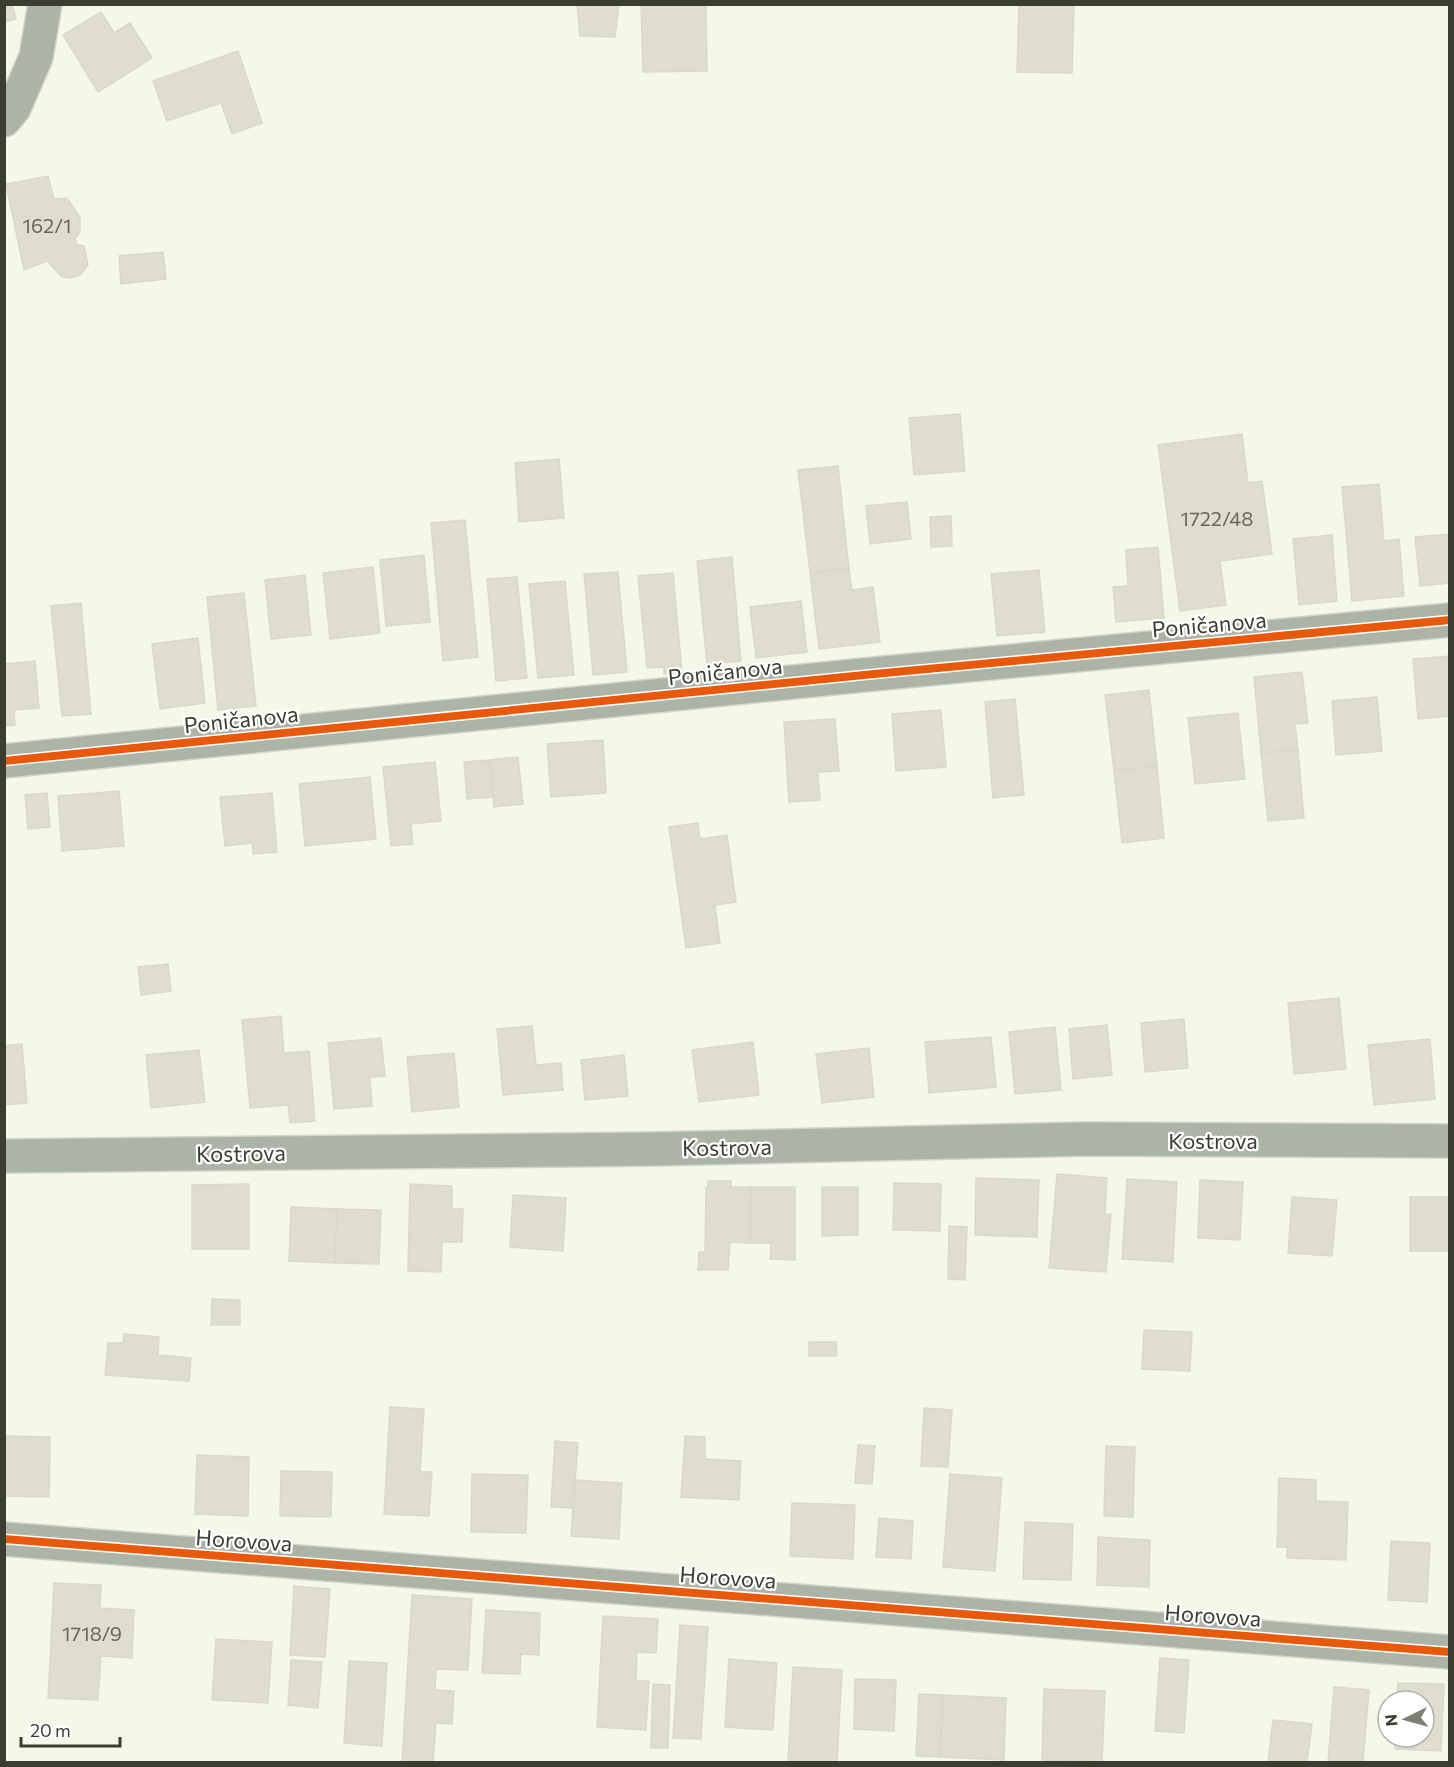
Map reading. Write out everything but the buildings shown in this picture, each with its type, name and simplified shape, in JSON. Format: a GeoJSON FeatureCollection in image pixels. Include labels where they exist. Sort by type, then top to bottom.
{"type":"FeatureCollection","features":[{"type":"Feature","properties":{"kind":"street"},"geometry":{"type":"LineString","coordinates":[[4,120],[14,108],[36,57],[45,4]]}},
{"type":"Feature","properties":{"kind":"street","name":"Poničanova"},"geometry":{"type":"LineString","coordinates":[[4,761],[885,673],[1449,620]]}},
{"type":"Feature","properties":{"kind":"street","name":"Kostrova"},"geometry":{"type":"LineString","coordinates":[[4,1156],[667,1149],[1086,1139],[1449,1141]]}},
{"type":"Feature","properties":{"kind":"street","name":"Horovova"},"geometry":{"type":"LineString","coordinates":[[4,1539],[1449,1652]]}},
{"type":"Feature","properties":{"kind":"cycle path"},"geometry":{"type":"LineString","coordinates":[[4,761],[874,674],[1450,620]]}},
{"type":"Feature","properties":{"kind":"cycle path"},"geometry":{"type":"LineString","coordinates":[[4,1539],[1450,1652]]}}]}
